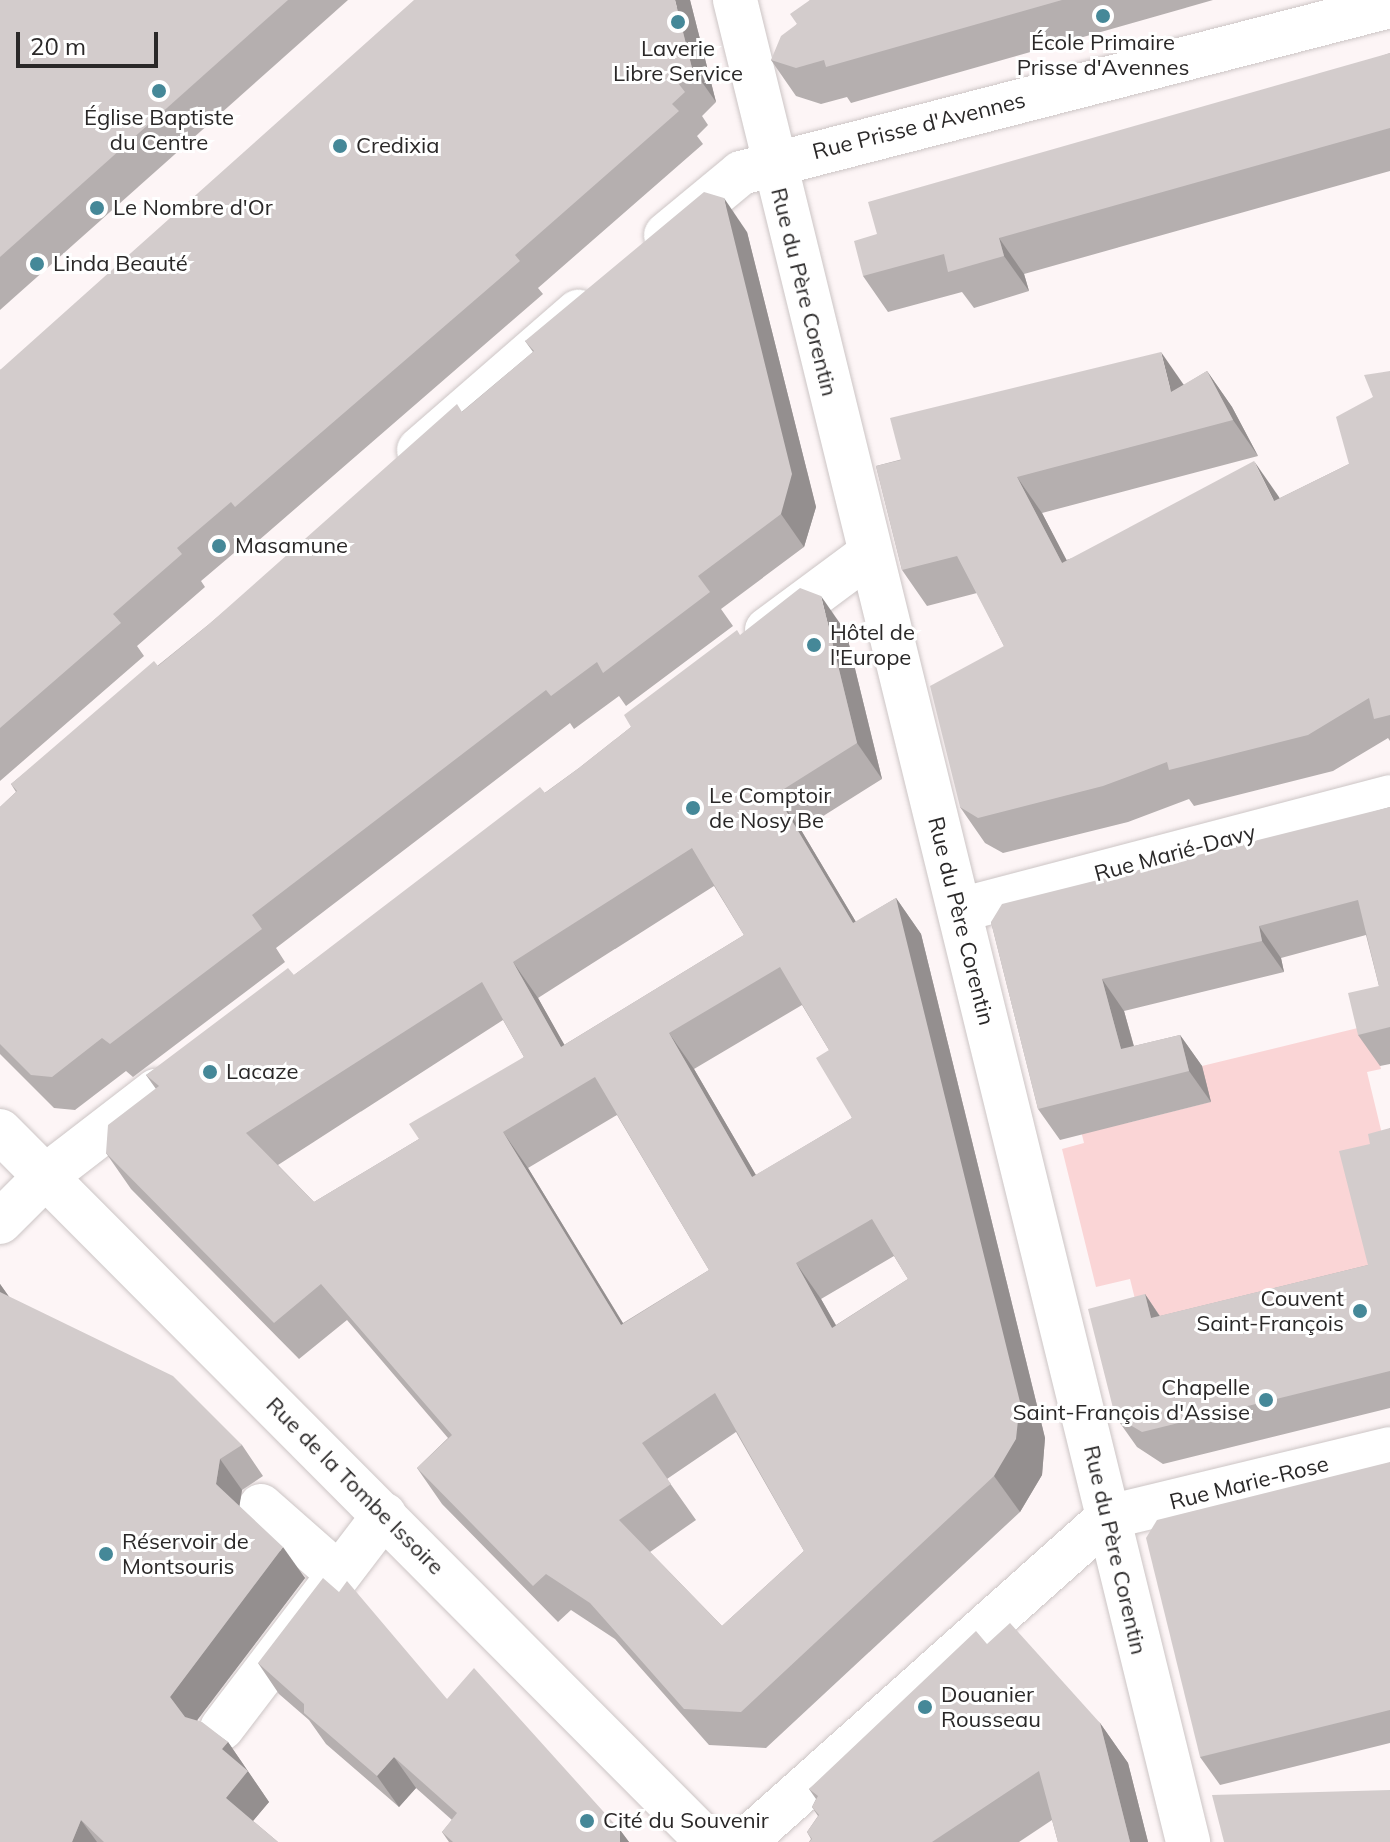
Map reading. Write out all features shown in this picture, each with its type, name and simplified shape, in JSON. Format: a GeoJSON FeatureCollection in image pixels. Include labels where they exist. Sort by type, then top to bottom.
{"type":"FeatureCollection","features":[{"type":"Feature","properties":{"kind":"street","name":"Rue du Père Corentin"},"geometry":{"type":"LineString","coordinates":[[735,0],[868,555],[960,910],[1188,1842]]}},
{"type":"Feature","properties":{"kind":"street","name":"Rue Prisse d'Avennes"},"geometry":{"type":"LineString","coordinates":[[393,472],[727,183],[773,163],[1390,6]]}},
{"type":"Feature","properties":{"kind":"street"},"geometry":{"type":"LineString","coordinates":[[733,656],[868,555]]}},
{"type":"Feature","properties":{"kind":"street","name":"Rue Marié-Davy"},"geometry":{"type":"LineString","coordinates":[[960,910],[1390,797]]}},
{"type":"Feature","properties":{"kind":"street"},"geometry":{"type":"LineString","coordinates":[[0,1222],[47,1175],[191,1065]]}},
{"type":"Feature","properties":{"kind":"street","name":"Rue de la Tombe Issoire"},"geometry":{"type":"LineString","coordinates":[[0,1131],[708,1842]]}},
{"type":"Feature","properties":{"kind":"street","name":"Rue Marie-Rose"},"geometry":{"type":"LineString","coordinates":[[1109,1517],[1390,1449]]}},
{"type":"Feature","properties":{"kind":"street"},"geometry":{"type":"LineString","coordinates":[[261,1506],[338,1574]]}},
{"type":"Feature","properties":{"kind":"street"},"geometry":{"type":"LineString","coordinates":[[222,1728],[384,1515]]}},
{"type":"Feature","properties":{"kind":"street"},"geometry":{"type":"LineString","coordinates":[[744,1842],[1109,1517]]}},
{"type":"Feature","properties":{"kind":"shaded area"},"geometry":{"type":"Polygon","coordinates":[[[1370,1025],[1381,1069],[1367,1072],[1390,1167],[1390,1296],[1143,1331],[1130,1279],[1096,1287],[1062,1149],[1084,1143],[1080,1127],[1127,1123],[1210,1102],[1202,1066],[1370,1025]]]}},
{"type":"Feature","properties":{"kind":"building"},"geometry":{"type":"Polygon","coordinates":[[[0,0],[288,0],[0,257],[0,0]]]}},
{"type":"Feature","properties":{"kind":"building"},"geometry":{"type":"Polygon","coordinates":[[[414,0],[675,0],[692,68],[678,83],[685,92],[672,104],[679,111],[515,255],[520,261],[235,507],[231,502],[177,548],[182,554],[113,614],[121,623],[0,728],[0,370],[414,0]]]}},
{"type":"Feature","properties":{"kind":"building"},"geometry":{"type":"Polygon","coordinates":[[[810,0],[1062,0],[826,67],[824,60],[796,68],[771,60],[781,36],[797,24],[790,14],[810,0]]]}},
{"type":"Feature","properties":{"kind":"building"},"geometry":{"type":"Polygon","coordinates":[[[1390,53],[1390,128],[999,238],[1004,256],[948,272],[944,254],[863,276],[854,241],[877,234],[868,202],[1390,53]]]}},
{"type":"Feature","properties":{"kind":"building"},"geometry":{"type":"Polygon","coordinates":[[[704,192],[724,198],[792,474],[781,514],[698,576],[710,592],[603,673],[597,662],[551,696],[546,690],[252,915],[262,929],[110,1044],[102,1038],[52,1077],[31,1075],[0,1044],[0,807],[17,791],[11,784],[154,661],[158,666],[208,625],[457,404],[462,412],[534,351],[525,341],[704,192]]]}},
{"type":"Feature","properties":{"kind":"building"},"geometry":{"type":"Polygon","coordinates":[[[1161,352],[1171,392],[1207,371],[1233,420],[1017,477],[1062,563],[1254,461],[1274,501],[1349,464],[1336,417],[1373,397],[1364,375],[1390,371],[1390,715],[1374,719],[1369,698],[1308,735],[1169,770],[1167,762],[1103,786],[978,818],[960,807],[930,686],[1004,646],[957,556],[902,570],[876,466],[901,460],[890,418],[1161,352]]]}},
{"type":"Feature","properties":{"kind":"building"},"geometry":{"type":"Polygon","coordinates":[[[800,588],[821,596],[857,743],[776,794],[853,923],[896,898],[1020,1402],[1016,1439],[994,1476],[741,1712],[684,1709],[590,1603],[546,1574],[533,1586],[417,1468],[452,1435],[321,1284],[274,1323],[106,1153],[108,1125],[159,1086],[146,1075],[288,968],[294,975],[540,787],[545,793],[579,768],[631,727],[624,715],[737,630],[740,635],[800,588]],[[692,848],[513,962],[561,1047],[744,935],[692,848]],[[780,967],[669,1033],[752,1177],[852,1118],[816,1058],[829,1050],[780,967]],[[482,982],[246,1133],[314,1202],[419,1139],[409,1124],[524,1057],[482,982]],[[595,1077],[503,1132],[621,1325],[709,1270],[595,1077]],[[872,1219],[796,1263],[832,1328],[908,1279],[872,1219]],[[715,1393],[642,1443],[671,1484],[619,1520],[722,1626],[804,1551],[715,1393]]]}},
{"type":"Feature","properties":{"kind":"building"},"geometry":{"type":"Polygon","coordinates":[[[1390,807],[1390,1027],[1358,1035],[1348,993],[1379,986],[1358,900],[1259,926],[1262,941],[1102,979],[1121,1049],[1180,1035],[1189,1071],[1038,1109],[991,922],[1002,904],[1390,807]]]}},
{"type":"Feature","properties":{"kind":"building","name":"Couvent Saint-François"},"geometry":{"type":"Polygon","coordinates":[[[1390,1128],[1390,1371],[1142,1432],[1115,1416],[1088,1309],[1145,1294],[1151,1318],[1368,1265],[1339,1151],[1370,1144],[1368,1134],[1390,1128]]]}},
{"type":"Feature","properties":{"kind":"building","name":"Réservoir de Montsouris"},"geometry":{"type":"Polygon","coordinates":[[[0,1292],[173,1376],[242,1445],[220,1459],[216,1484],[283,1547],[170,1697],[185,1717],[202,1722],[228,1742],[222,1749],[248,1771],[226,1798],[278,1842],[104,1842],[81,1820],[72,1842],[0,1842],[0,1292]]]}},
{"type":"Feature","properties":{"kind":"building"},"geometry":{"type":"Polygon","coordinates":[[[1390,1462],[1390,1710],[1200,1757],[1146,1538],[1157,1520],[1390,1462]]]}},
{"type":"Feature","properties":{"kind":"building"},"geometry":{"type":"Polygon","coordinates":[[[323,1578],[339,1592],[347,1581],[447,1699],[474,1668],[620,1830],[620,1842],[453,1842],[442,1832],[457,1813],[394,1757],[377,1776],[304,1713],[304,1704],[258,1663],[323,1578]]]}},
{"type":"Feature","properties":{"kind":"building"},"geometry":{"type":"Polygon","coordinates":[[[1010,1623],[1100,1723],[1130,1842],[1058,1842],[1039,1771],[932,1842],[809,1842],[812,1839],[807,1832],[819,1815],[812,1807],[818,1796],[809,1789],[976,1631],[987,1644],[1010,1623]]]}},
{"type":"Feature","properties":{"kind":"building"},"geometry":{"type":"Polygon","coordinates":[[[1390,1790],[1390,1842],[1224,1842],[1212,1795],[1390,1790]]]}},
{"type":"Feature","properties":{"kind":"place","name":"École Primaire Prisse d'Avennes"},"geometry":{"type":"Point","coordinates":[1103,16]}},
{"type":"Feature","properties":{"kind":"place","name":"Laverie Libre Service"},"geometry":{"type":"Point","coordinates":[678,22]}},
{"type":"Feature","properties":{"kind":"place","name":"Église Baptiste du Centre"},"geometry":{"type":"Point","coordinates":[159,91]}},
{"type":"Feature","properties":{"kind":"place","name":"Credixia"},"geometry":{"type":"Point","coordinates":[340,146]}},
{"type":"Feature","properties":{"kind":"place","name":"Le Nombre d'Or"},"geometry":{"type":"Point","coordinates":[97,208]}},
{"type":"Feature","properties":{"kind":"place","name":"Linda Beauté"},"geometry":{"type":"Point","coordinates":[37,264]}},
{"type":"Feature","properties":{"kind":"place","name":"Masamune"},"geometry":{"type":"Point","coordinates":[219,546]}},
{"type":"Feature","properties":{"kind":"place","name":"Hôtel de l'Europe"},"geometry":{"type":"Point","coordinates":[814,645]}},
{"type":"Feature","properties":{"kind":"place","name":"Le Comptoir de Nosy Be"},"geometry":{"type":"Point","coordinates":[693,808]}},
{"type":"Feature","properties":{"kind":"place","name":"Lacaze"},"geometry":{"type":"Point","coordinates":[210,1072]}},
{"type":"Feature","properties":{"kind":"place","name":"Couvent Saint-François"},"geometry":{"type":"Point","coordinates":[1360,1311]}},
{"type":"Feature","properties":{"kind":"place","name":"Chapelle Saint-François d'Assise"},"geometry":{"type":"Point","coordinates":[1266,1400]}},
{"type":"Feature","properties":{"kind":"place","name":"Réservoir de Montsouris"},"geometry":{"type":"Point","coordinates":[106,1554]}},
{"type":"Feature","properties":{"kind":"place","name":"Douanier Rousseau"},"geometry":{"type":"Point","coordinates":[925,1707]}},
{"type":"Feature","properties":{"kind":"place","name":"Cité du Souvenir"},"geometry":{"type":"Point","coordinates":[587,1821]}}]}
